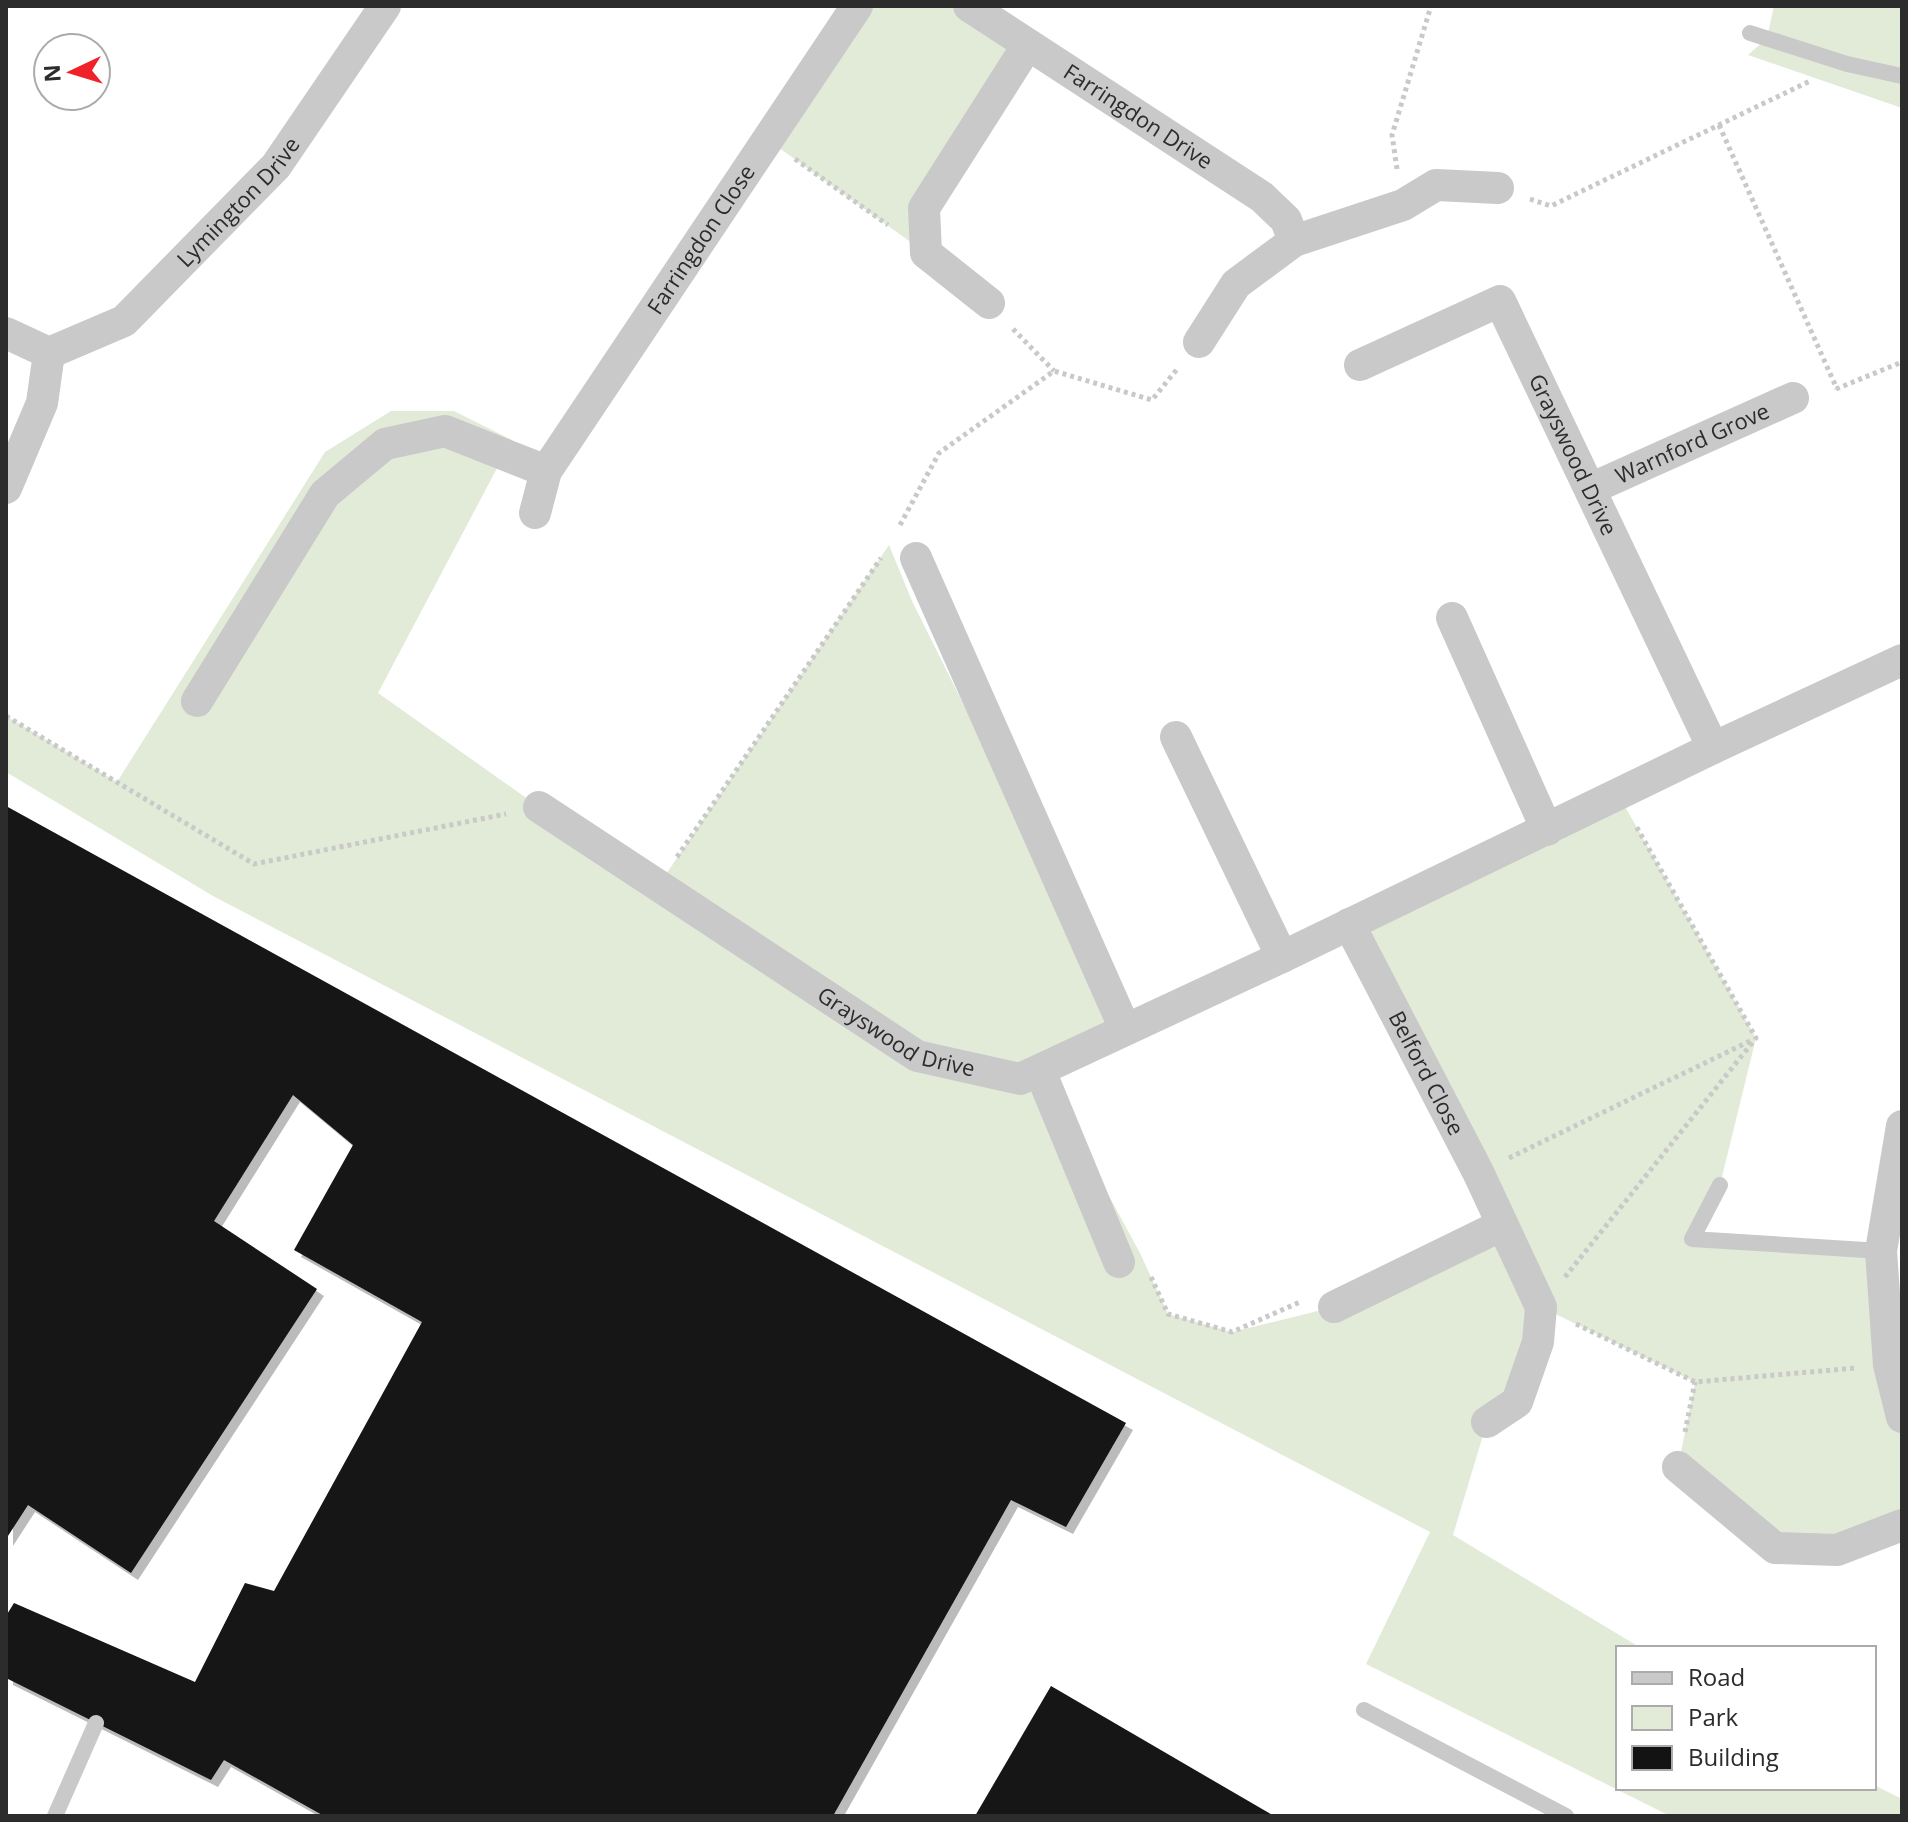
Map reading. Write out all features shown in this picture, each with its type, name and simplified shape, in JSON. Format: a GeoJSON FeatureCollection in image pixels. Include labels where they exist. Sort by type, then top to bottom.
{"type":"FeatureCollection","features":[{"type":"Feature","properties":{"kind":"street","name":"Lymington Drive"},"geometry":{"type":"LineString","coordinates":[[49,353],[124,321],[255,188],[276,166],[385,6]]}},
{"type":"Feature","properties":{"kind":"street","name":"Farringdon Close"},"geometry":{"type":"LineString","coordinates":[[535,513],[546,471],[857,6]]}},
{"type":"Feature","properties":{"kind":"street","name":"Farringdon Drive"},"geometry":{"type":"LineString","coordinates":[[969,6],[1262,197],[1286,220],[1294,241]]}},
{"type":"Feature","properties":{"kind":"street"},"geometry":{"type":"LineString","coordinates":[[989,303],[926,253],[924,208],[1027,46]]}},
{"type":"Feature","properties":{"kind":"street"},"geometry":{"type":"LineString","coordinates":[[1199,342],[1236,284],[1294,241],[1403,205],[1436,185],[1498,188]]}},
{"type":"Feature","properties":{"kind":"street","name":"Grayswood Drive"},"geometry":{"type":"LineString","coordinates":[[1360,365],[1500,301],[1713,748]]}},
{"type":"Feature","properties":{"kind":"street"},"geometry":{"type":"LineString","coordinates":[[6,333],[49,353],[42,403],[6,488]]}},
{"type":"Feature","properties":{"kind":"street","name":"Warnford Grove"},"geometry":{"type":"LineString","coordinates":[[1590,489],[1793,398]]}},
{"type":"Feature","properties":{"kind":"street"},"geometry":{"type":"LineString","coordinates":[[197,701],[325,494],[385,444],[445,431],[546,471]]}},
{"type":"Feature","properties":{"kind":"street"},"geometry":{"type":"LineString","coordinates":[[512,440],[546,471]]}},
{"type":"Feature","properties":{"kind":"street"},"geometry":{"type":"LineString","coordinates":[[916,558],[1125,1029]]}},
{"type":"Feature","properties":{"kind":"street"},"geometry":{"type":"LineString","coordinates":[[1452,618],[1547,830]]}},
{"type":"Feature","properties":{"kind":"street","name":"Grayswood Drive"},"geometry":{"type":"LineString","coordinates":[[539,807],[917,1056],[1020,1079],[1902,660]]}},
{"type":"Feature","properties":{"kind":"street"},"geometry":{"type":"LineString","coordinates":[[1176,737],[1282,957]]}},
{"type":"Feature","properties":{"kind":"street","name":"Belford Close"},"geometry":{"type":"LineString","coordinates":[[1349,924],[1478,1172],[1541,1307]]}},
{"type":"Feature","properties":{"kind":"street"},"geometry":{"type":"LineString","coordinates":[[1040,1071],[1119,1262]]}},
{"type":"Feature","properties":{"kind":"street"},"geometry":{"type":"LineString","coordinates":[[1902,1126],[1881,1251],[1889,1365],[1902,1417]]}},
{"type":"Feature","properties":{"kind":"street"},"geometry":{"type":"LineString","coordinates":[[1334,1307],[1502,1225]]}},
{"type":"Feature","properties":{"kind":"street"},"geometry":{"type":"LineString","coordinates":[[1487,1422],[1517,1402],[1538,1342],[1541,1307]]}},
{"type":"Feature","properties":{"kind":"street"},"geometry":{"type":"LineString","coordinates":[[1678,1467],[1775,1548],[1837,1550],[1902,1525]]}},
{"type":"Feature","properties":{"kind":"lane"},"geometry":{"type":"LineString","coordinates":[[1750,33],[1847,64],[1902,76]]}},
{"type":"Feature","properties":{"kind":"lane"},"geometry":{"type":"LineString","coordinates":[[1720,1185],[1692,1239],[1881,1251]]}},
{"type":"Feature","properties":{"kind":"lane"},"geometry":{"type":"LineString","coordinates":[[1364,1710],[1566,1816]]}},
{"type":"Feature","properties":{"kind":"lane"},"geometry":{"type":"LineString","coordinates":[[55,1816],[96,1723]]}},
{"type":"Feature","properties":{"kind":"path"},"geometry":{"type":"LineString","coordinates":[[1403,205],[1392,135],[1431,6]]}},
{"type":"Feature","properties":{"kind":"path"},"geometry":{"type":"LineString","coordinates":[[1498,188],[1551,206],[1847,64]]}},
{"type":"Feature","properties":{"kind":"path"},"geometry":{"type":"LineString","coordinates":[[1719,125],[1837,389]]}},
{"type":"Feature","properties":{"kind":"path"},"geometry":{"type":"LineString","coordinates":[[768,140],[926,253]]}},
{"type":"Feature","properties":{"kind":"path"},"geometry":{"type":"LineString","coordinates":[[989,303],[1054,371]]}},
{"type":"Feature","properties":{"kind":"path"},"geometry":{"type":"LineString","coordinates":[[1793,398],[1837,389],[1902,362]]}},
{"type":"Feature","properties":{"kind":"path"},"geometry":{"type":"LineString","coordinates":[[6,716],[254,864],[539,807]]}},
{"type":"Feature","properties":{"kind":"path"},"geometry":{"type":"LineString","coordinates":[[1619,796],[1756,1038]]}},
{"type":"Feature","properties":{"kind":"path"},"geometry":{"type":"LineString","coordinates":[[1478,1172],[1756,1038]]}},
{"type":"Feature","properties":{"kind":"path"},"geometry":{"type":"LineString","coordinates":[[1756,1038],[1541,1307],[1695,1382],[1889,1365]]}},
{"type":"Feature","properties":{"kind":"path"},"geometry":{"type":"LineString","coordinates":[[1119,1262],[1140,1253],[1168,1314],[1232,1332],[1325,1292],[1334,1307]]}},
{"type":"Feature","properties":{"kind":"path"},"geometry":{"type":"LineString","coordinates":[[1678,1467],[1695,1382]]}},
{"type":"Feature","properties":{"kind":"green space"},"geometry":{"type":"Polygon","coordinates":[[[857,6],[969,6],[1027,46],[925,208],[926,253],[768,140],[857,6]]]}},
{"type":"Feature","properties":{"kind":"green space"},"geometry":{"type":"Polygon","coordinates":[[[1774,6],[1902,6],[1902,108],[1748,55],[1767,38],[1774,6]]]}},
{"type":"Feature","properties":{"kind":"green space"},"geometry":{"type":"Polygon","coordinates":[[[391,411],[454,411],[512,440],[378,693],[539,807],[658,886],[889,545],[912,601],[1125,1029],[1041,1071],[1140,1253],[1168,1314],[1232,1332],[1334,1307],[1502,1225],[1349,924],[1619,796],[1756,1038],[1720,1185],[1692,1238],[1881,1251],[1902,1417],[1902,1525],[1775,1548],[1678,1467],[1695,1382],[1541,1307],[1538,1342],[1487,1422],[1453,1535],[1638,1646],[1616,1646],[1616,1789],[1366,1664],[1430,1532],[213,896],[6,772],[6,716],[117,782],[325,452],[391,411]]]}},
{"type":"Feature","properties":{"kind":"green space"},"geometry":{"type":"Polygon","coordinates":[[[1876,1786],[1902,1799],[1902,1816],[1670,1816],[1618,1790],[1876,1790],[1876,1786]]]}},
{"type":"Feature","properties":{"kind":"building"},"geometry":{"type":"Polygon","coordinates":[[[6,806],[1126,1423],[1066,1527],[1011,1500],[833,1816],[324,1816],[224,1760],[211,1780],[6,1678],[6,1616],[14,1603],[195,1682],[245,1583],[274,1591],[422,1322],[294,1250],[353,1145],[293,1095],[214,1221],[317,1289],[131,1573],[28,1505],[6,1539],[6,806]]]}},
{"type":"Feature","properties":{"kind":"building"},"geometry":{"type":"Polygon","coordinates":[[[1051,1686],[1274,1816],[975,1816],[1051,1686]]]}}]}
